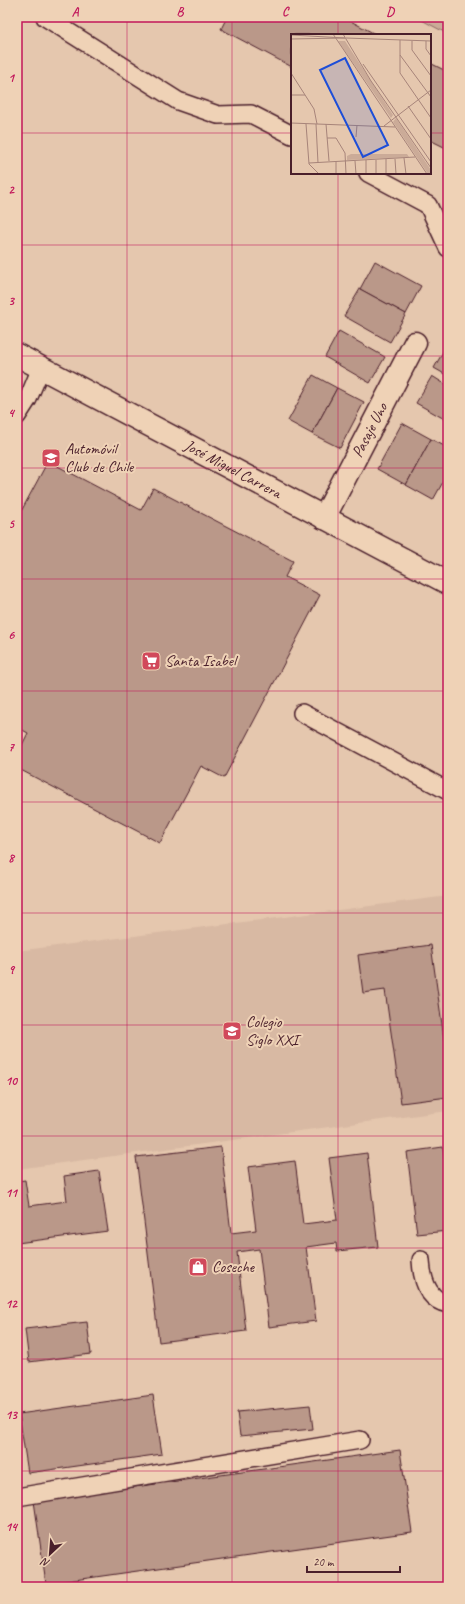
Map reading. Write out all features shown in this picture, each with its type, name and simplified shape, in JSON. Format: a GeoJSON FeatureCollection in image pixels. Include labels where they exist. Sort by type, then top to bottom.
{"type":"FeatureCollection","features":[{"type":"Feature","properties":{"kind":"street","name":"Pasaje Uno"},"geometry":{"type":"LineString","coordinates":[[324,518],[415,343]]}},
{"type":"Feature","properties":{"kind":"street","name":"José Miguel Carrera"},"geometry":{"type":"LineString","coordinates":[[17,356],[448,583]]}},
{"type":"Feature","properties":{"kind":"lane"},"geometry":{"type":"LineString","coordinates":[[45,17],[178,101],[218,115],[251,114],[291,134]]}},
{"type":"Feature","properties":{"kind":"lane"},"geometry":{"type":"LineString","coordinates":[[370,174],[428,205],[448,248]]}},
{"type":"Feature","properties":{"kind":"lane"},"geometry":{"type":"LineString","coordinates":[[17,416],[28,399],[41,368]]}},
{"type":"Feature","properties":{"kind":"lane"},"geometry":{"type":"LineString","coordinates":[[302,713],[448,791]]}},
{"type":"Feature","properties":{"kind":"lane"},"geometry":{"type":"LineString","coordinates":[[421,1260],[421,1276],[430,1296],[442,1303],[448,1304]]}},
{"type":"Feature","properties":{"kind":"lane"},"geometry":{"type":"LineString","coordinates":[[17,1498],[360,1440]]}},
{"type":"Feature","properties":{"kind":"shaded area"},"geometry":{"type":"Polygon","coordinates":[[[416,17],[448,17],[448,34],[416,17]]]}},
{"type":"Feature","properties":{"kind":"shaded area","name":"Colegio Siglo XXI"},"geometry":{"type":"Polygon","coordinates":[[[448,896],[448,1111],[17,1169],[17,951],[448,896]]]}},
{"type":"Feature","properties":{"kind":"building"},"geometry":{"type":"Polygon","coordinates":[[[227,17],[343,17],[375,34],[291,34],[291,66],[221,29],[227,17]]]}},
{"type":"Feature","properties":{"kind":"building"},"geometry":{"type":"Polygon","coordinates":[[[431,64],[448,72],[448,149],[431,140],[431,64]]]}},
{"type":"Feature","properties":{"kind":"building"},"geometry":{"type":"Polygon","coordinates":[[[375,261],[421,286],[406,314],[360,289],[375,261]]]}},
{"type":"Feature","properties":{"kind":"building"},"geometry":{"type":"Polygon","coordinates":[[[360,289],[406,314],[390,342],[344,316],[360,289]]]}},
{"type":"Feature","properties":{"kind":"building"},"geometry":{"type":"Polygon","coordinates":[[[339,331],[385,357],[370,383],[325,357],[339,331]]]}},
{"type":"Feature","properties":{"kind":"building"},"geometry":{"type":"Polygon","coordinates":[[[448,343],[448,376],[434,368],[448,343]]]}},
{"type":"Feature","properties":{"kind":"building"},"geometry":{"type":"Polygon","coordinates":[[[313,375],[337,388],[312,434],[288,421],[313,375]]]}},
{"type":"Feature","properties":{"kind":"building"},"geometry":{"type":"Polygon","coordinates":[[[432,376],[448,386],[448,421],[416,403],[432,376]]]}},
{"type":"Feature","properties":{"kind":"building"},"geometry":{"type":"Polygon","coordinates":[[[337,388],[364,402],[340,448],[312,434],[337,388]]]}},
{"type":"Feature","properties":{"kind":"building"},"geometry":{"type":"Polygon","coordinates":[[[402,423],[431,439],[406,485],[377,469],[402,423]]]}},
{"type":"Feature","properties":{"kind":"building"},"geometry":{"type":"Polygon","coordinates":[[[431,439],[448,448],[448,473],[433,500],[406,485],[431,439]]]}},
{"type":"Feature","properties":{"kind":"building","name":"Santa Isabel"},"geometry":{"type":"Polygon","coordinates":[[[48,461],[141,510],[153,488],[293,561],[285,577],[320,595],[224,778],[201,766],[160,843],[17,768],[17,755],[28,733],[17,727],[17,519],[48,461]]]}},
{"type":"Feature","properties":{"kind":"building"},"geometry":{"type":"Polygon","coordinates":[[[431,945],[444,1039],[448,1039],[448,1097],[401,1103],[385,990],[363,993],[358,955],[431,945]]]}},
{"type":"Feature","properties":{"kind":"building"},"geometry":{"type":"Polygon","coordinates":[[[221,1147],[231,1233],[256,1230],[248,1167],[295,1161],[303,1224],[337,1220],[329,1158],[367,1153],[378,1247],[337,1251],[336,1243],[306,1247],[316,1321],[269,1327],[259,1249],[237,1252],[246,1331],[159,1342],[136,1157],[221,1147]]]}},
{"type":"Feature","properties":{"kind":"building"},"geometry":{"type":"Polygon","coordinates":[[[443,1147],[448,1191],[448,1231],[417,1234],[407,1152],[443,1147]]]}},
{"type":"Feature","properties":{"kind":"building"},"geometry":{"type":"Polygon","coordinates":[[[99,1171],[108,1231],[17,1243],[17,1181],[25,1180],[29,1206],[67,1201],[64,1176],[99,1171]]]}},
{"type":"Feature","properties":{"kind":"building"},"geometry":{"type":"Polygon","coordinates":[[[87,1322],[91,1354],[29,1362],[25,1329],[87,1322]]]}},
{"type":"Feature","properties":{"kind":"building"},"geometry":{"type":"Polygon","coordinates":[[[153,1395],[162,1454],[28,1473],[19,1414],[153,1395]]]}},
{"type":"Feature","properties":{"kind":"building"},"geometry":{"type":"Polygon","coordinates":[[[310,1405],[313,1429],[240,1436],[237,1412],[310,1405]]]}},
{"type":"Feature","properties":{"kind":"building"},"geometry":{"type":"Polygon","coordinates":[[[400,1450],[412,1532],[46,1584],[34,1501],[400,1450]]]}},
{"type":"Feature","properties":{"kind":"place","name":"Automóvil Club de Chile"},"geometry":{"type":"Point","coordinates":[51,458]}},
{"type":"Feature","properties":{"kind":"place","name":"Santa Isabel"},"geometry":{"type":"Point","coordinates":[151,661]}},
{"type":"Feature","properties":{"kind":"place","name":"Colegio Siglo XXI"},"geometry":{"type":"Point","coordinates":[232,1031]}},
{"type":"Feature","properties":{"kind":"place","name":"Coseche"},"geometry":{"type":"Point","coordinates":[198,1267]}}]}
